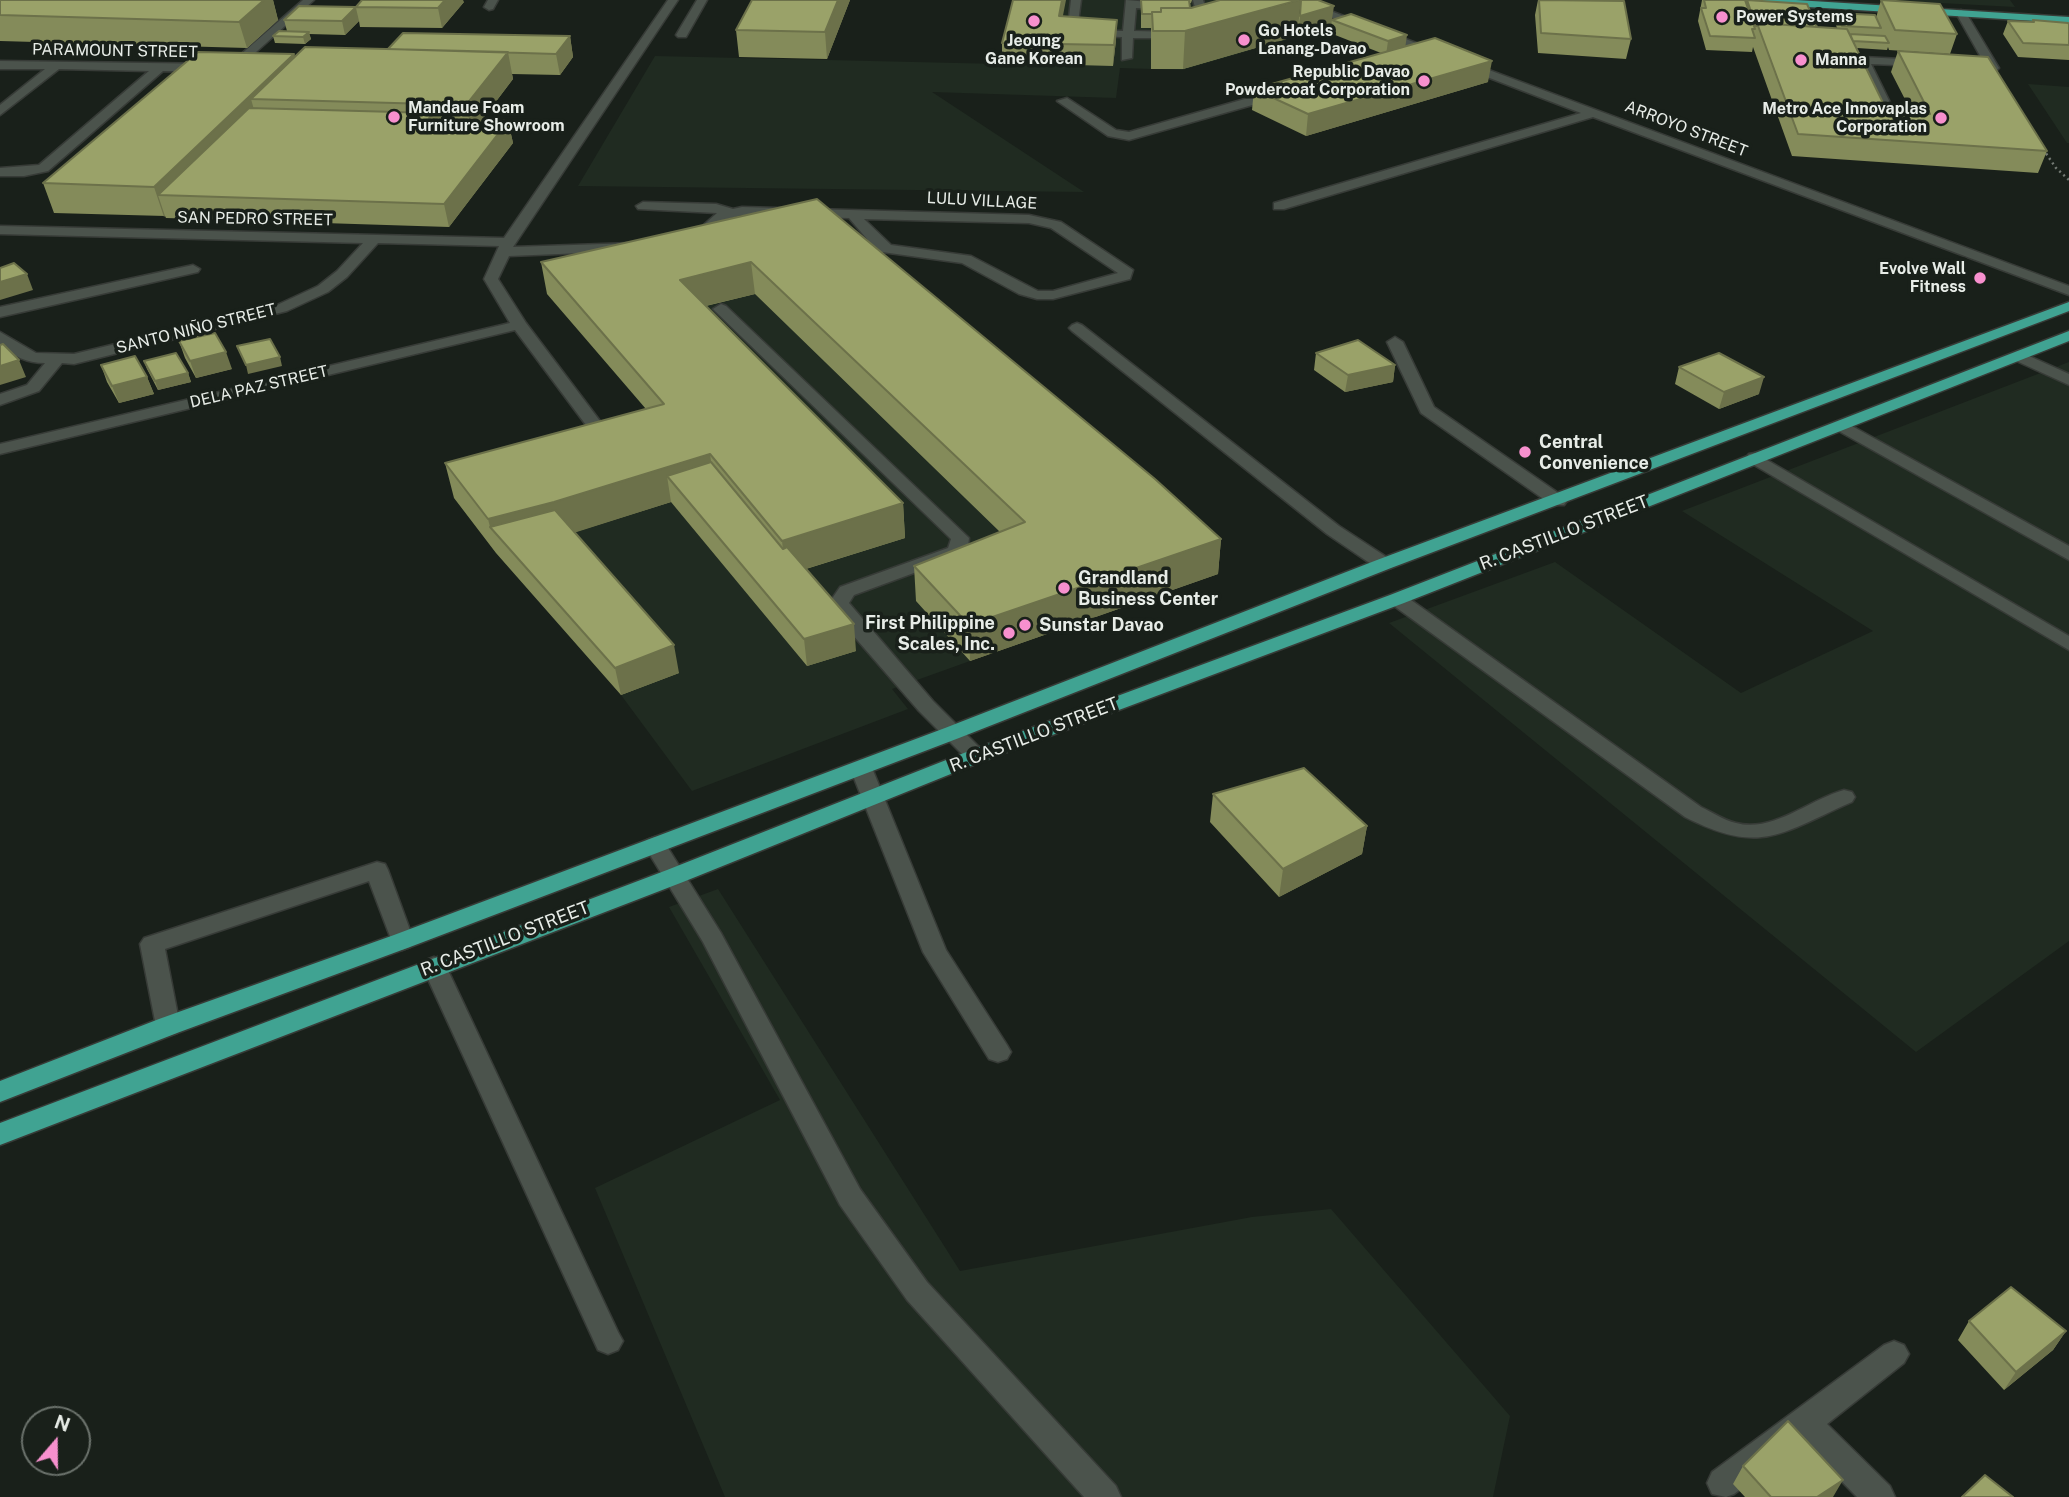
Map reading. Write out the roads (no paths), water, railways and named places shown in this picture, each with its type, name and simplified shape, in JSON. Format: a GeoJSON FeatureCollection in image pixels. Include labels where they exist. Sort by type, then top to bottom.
{"type":"FeatureCollection","features":[{"type":"Feature","properties":{"kind":"main road"},"geometry":{"type":"LineString","coordinates":[[1744,0],[2069,20]]}},
{"type":"Feature","properties":{"kind":"main road","name":"R. CASTILLO STREET"},"geometry":{"type":"LineString","coordinates":[[0,1093],[168,1026],[861,768],[1384,564],[1558,501],[2069,306]]}},
{"type":"Feature","properties":{"kind":"main road","name":"R. CASTILLO STREET"},"geometry":{"type":"LineString","coordinates":[[0,1134],[433,966],[674,876],[976,756],[1397,599],[2069,336]]}},
{"type":"Feature","properties":{"kind":"main road"},"geometry":{"type":"LineString","coordinates":[[1605,483],[1640,503]]}},
{"type":"Feature","properties":{"kind":"street","name":"PARAMOUNT STREET"},"geometry":{"type":"LineString","coordinates":[[0,65],[159,68],[230,66],[242,60],[309,0]]}},
{"type":"Feature","properties":{"kind":"street"},"geometry":{"type":"LineString","coordinates":[[601,433],[519,325],[491,279],[505,247],[673,0]]}},
{"type":"Feature","properties":{"kind":"street"},"geometry":{"type":"LineString","coordinates":[[682,36],[702,0]]}},
{"type":"Feature","properties":{"kind":"street"},"geometry":{"type":"LineString","coordinates":[[1076,0],[1071,33],[1128,35],[1209,35],[1198,4],[1130,2],[1128,35],[1126,58]]}},
{"type":"Feature","properties":{"kind":"street","name":"ARROYO STREET"},"geometry":{"type":"LineString","coordinates":[[1291,0],[2069,291]]}},
{"type":"Feature","properties":{"kind":"street"},"geometry":{"type":"LineString","coordinates":[[1961,13],[1986,67]]}},
{"type":"Feature","properties":{"kind":"street"},"geometry":{"type":"LineString","coordinates":[[1409,55],[1426,50]]}},
{"type":"Feature","properties":{"kind":"street"},"geometry":{"type":"LineString","coordinates":[[1897,129],[1863,60],[1928,64]]}},
{"type":"Feature","properties":{"kind":"street"},"geometry":{"type":"LineString","coordinates":[[0,111],[56,66]]}},
{"type":"Feature","properties":{"kind":"street"},"geometry":{"type":"LineString","coordinates":[[0,172],[34,171],[48,164],[159,68]]}},
{"type":"Feature","properties":{"kind":"street"},"geometry":{"type":"LineString","coordinates":[[1063,101],[1112,133],[1129,136],[1292,90]]}},
{"type":"Feature","properties":{"kind":"street"},"geometry":{"type":"LineString","coordinates":[[1279,206],[1594,113]]}},
{"type":"Feature","properties":{"kind":"street","name":"LULU VILLAGE"},"geometry":{"type":"LineString","coordinates":[[643,206],[716,208],[728,212],[852,213],[1048,222],[1126,270],[1125,276],[1053,295],[1037,295],[1024,291],[966,259],[887,249],[878,243],[852,213]]}},
{"type":"Feature","properties":{"kind":"street"},"geometry":{"type":"LineString","coordinates":[[673,243],[704,232],[718,217],[728,212]]}},
{"type":"Feature","properties":{"kind":"street","name":"SAN PEDRO STREET"},"geometry":{"type":"LineString","coordinates":[[0,230],[374,239],[505,247]]}},
{"type":"Feature","properties":{"kind":"street","name":"SANTO NIÑO STREET"},"geometry":{"type":"LineString","coordinates":[[0,337],[20,353],[56,360],[96,355],[305,300],[342,274],[374,239]]}},
{"type":"Feature","properties":{"kind":"street"},"geometry":{"type":"LineString","coordinates":[[505,247],[652,245]]}},
{"type":"Feature","properties":{"kind":"street"},"geometry":{"type":"LineString","coordinates":[[0,312],[193,269]]}},
{"type":"Feature","properties":{"kind":"street"},"geometry":{"type":"LineString","coordinates":[[721,309],[960,538],[961,542],[954,552],[847,591],[839,603],[845,614],[976,756]]}},
{"type":"Feature","properties":{"kind":"street","name":"DELA PAZ STREET"},"geometry":{"type":"LineString","coordinates":[[0,449],[519,325]]}},
{"type":"Feature","properties":{"kind":"street"},"geometry":{"type":"LineString","coordinates":[[1077,328],[1333,530],[1384,564]]}},
{"type":"Feature","properties":{"kind":"street"},"geometry":{"type":"LineString","coordinates":[[1395,342],[1427,410],[1558,501]]}},
{"type":"Feature","properties":{"kind":"street"},"geometry":{"type":"LineString","coordinates":[[2018,355],[2069,380]]}},
{"type":"Feature","properties":{"kind":"street"},"geometry":{"type":"LineString","coordinates":[[0,400],[33,388],[56,360]]}},
{"type":"Feature","properties":{"kind":"street"},"geometry":{"type":"LineString","coordinates":[[1840,425],[2069,554]]}},
{"type":"Feature","properties":{"kind":"street"},"geometry":{"type":"LineString","coordinates":[[1755,458],[2069,644]]}},
{"type":"Feature","properties":{"kind":"street"},"geometry":{"type":"LineString","coordinates":[[1397,599],[1693,811],[1718,824],[1744,832],[1765,831],[1844,797]]}},
{"type":"Feature","properties":{"kind":"street"},"geometry":{"type":"LineString","coordinates":[[861,768],[935,952],[998,1052]]}},
{"type":"Feature","properties":{"kind":"street"},"geometry":{"type":"LineString","coordinates":[[655,845],[713,939],[850,1197],[917,1291],[1105,1497]]}},
{"type":"Feature","properties":{"kind":"street"},"geometry":{"type":"LineString","coordinates":[[168,1026],[152,944],[377,870],[402,941]]}},
{"type":"Feature","properties":{"kind":"street"},"geometry":{"type":"LineString","coordinates":[[433,966],[607,1341]]}},
{"type":"Feature","properties":{"kind":"street"},"geometry":{"type":"LineString","coordinates":[[1723,1483],[1894,1354]]}},
{"type":"Feature","properties":{"kind":"street"},"geometry":{"type":"LineString","coordinates":[[1805,1423],[1879,1497]]}},
{"type":"Feature","properties":{"kind":"place","name":"Power Systems"},"geometry":{"type":"Point","coordinates":[1722,17]}},
{"type":"Feature","properties":{"kind":"place","name":"Jeoung Gane Korean"},"geometry":{"type":"Point","coordinates":[1034,21]}},
{"type":"Feature","properties":{"kind":"place","name":"Go Hotels Lanang-Davao"},"geometry":{"type":"Point","coordinates":[1244,40]}},
{"type":"Feature","properties":{"kind":"place","name":"Manna"},"geometry":{"type":"Point","coordinates":[1801,60]}},
{"type":"Feature","properties":{"kind":"place","name":"Republic Davao Powdercoat Corporation"},"geometry":{"type":"Point","coordinates":[1424,81]}},
{"type":"Feature","properties":{"kind":"place","name":"Mandaue Foam Furniture Showroom"},"geometry":{"type":"Point","coordinates":[394,117]}},
{"type":"Feature","properties":{"kind":"place","name":"Metro Ace Innovaplas Corporation"},"geometry":{"type":"Point","coordinates":[1941,118]}},
{"type":"Feature","properties":{"kind":"place","name":"Evolve Wall Fitness"},"geometry":{"type":"Point","coordinates":[1980,278]}},
{"type":"Feature","properties":{"kind":"place","name":"Central Convenience"},"geometry":{"type":"Point","coordinates":[1525,452]}},
{"type":"Feature","properties":{"kind":"place","name":"Grandland Business Center"},"geometry":{"type":"Point","coordinates":[1064,588]}},
{"type":"Feature","properties":{"kind":"place","name":"Sunstar Davao"},"geometry":{"type":"Point","coordinates":[1025,625]}},
{"type":"Feature","properties":{"kind":"place","name":"First Philippine Scales, Inc."},"geometry":{"type":"Point","coordinates":[1009,633]}}]}
